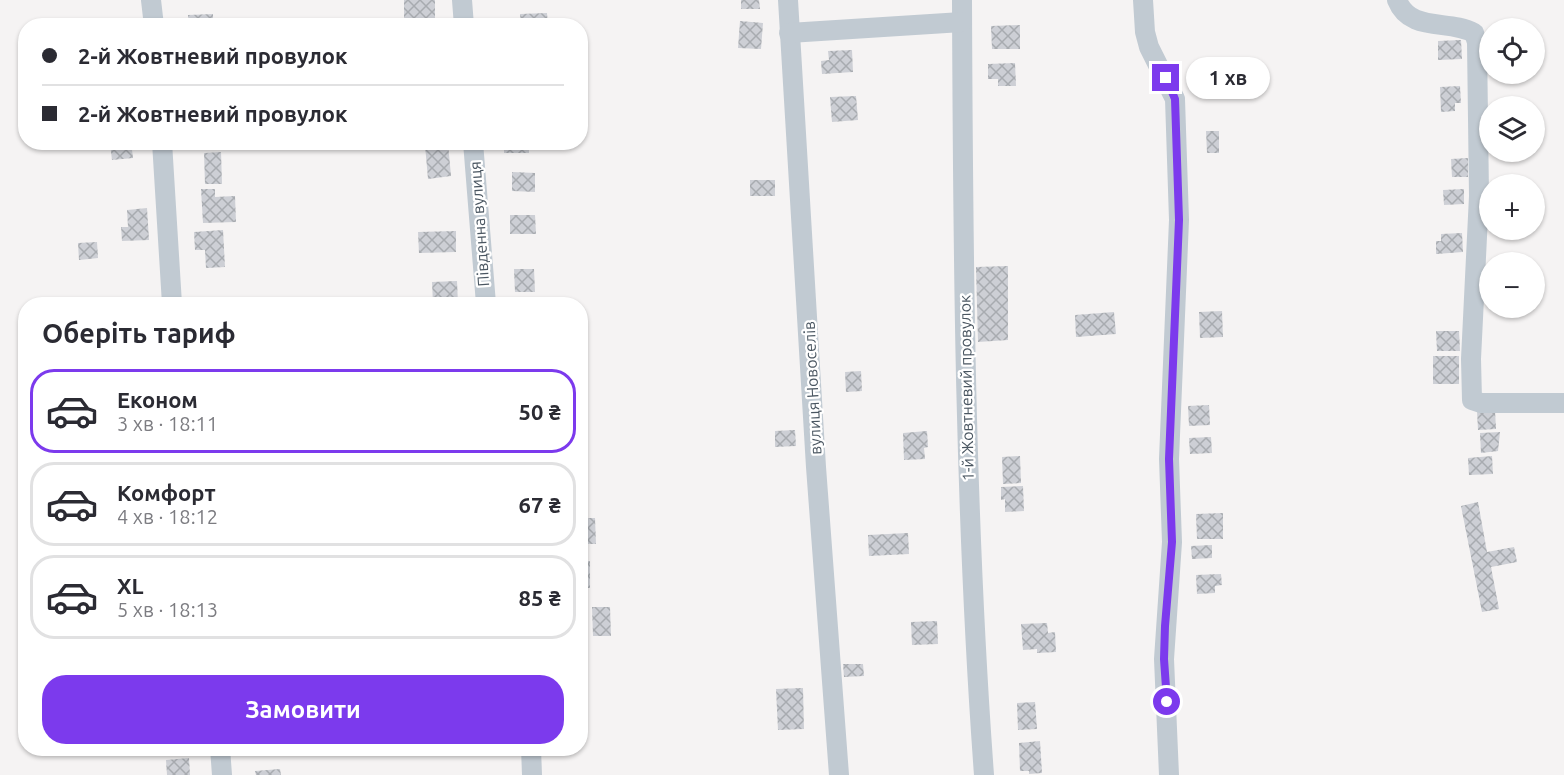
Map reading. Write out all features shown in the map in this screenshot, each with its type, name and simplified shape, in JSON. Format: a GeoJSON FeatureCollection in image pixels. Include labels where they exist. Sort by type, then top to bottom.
{"type":"FeatureCollection","features":[{"type":"Feature","properties":{"kind":"street"},"geometry":{"type":"LineString","coordinates":[[151,0],[153,18]]}},
{"type":"Feature","properties":{"kind":"street"},"geometry":{"type":"LineString","coordinates":[[462,0],[463,18]]}},
{"type":"Feature","properties":{"kind":"street","name":"вулиця Новоселів"},"geometry":{"type":"LineString","coordinates":[[788,0],[816,467],[839,775]]}},
{"type":"Feature","properties":{"kind":"street","name":"1-й Жовтневий провулок"},"geometry":{"type":"LineString","coordinates":[[962,0],[963,272],[967,445],[984,775]]}},
{"type":"Feature","properties":{"kind":"street"},"geometry":{"type":"LineString","coordinates":[[1143,0],[1145,32],[1149,47],[1174,94],[1177,143],[1179,220],[1169,459],[1172,542],[1164,659],[1169,775]]}},
{"type":"Feature","properties":{"kind":"street"},"geometry":{"type":"LineString","coordinates":[[1397,0],[1400,8],[1417,21],[1465,28],[1474,33],[1477,42],[1479,196],[1471,359],[1472,400],[1481,403],[1564,403]]}},
{"type":"Feature","properties":{"kind":"street"},"geometry":{"type":"LineString","coordinates":[[789,33],[962,22]]}},
{"type":"Feature","properties":{"kind":"street"},"geometry":{"type":"LineString","coordinates":[[162,150],[172,297]]}},
{"type":"Feature","properties":{"kind":"street","name":"Південна вулиця"},"geometry":{"type":"LineString","coordinates":[[474,150],[485,297]]}},
{"type":"Feature","properties":{"kind":"street"},"geometry":{"type":"LineString","coordinates":[[221,756],[222,775]]}},
{"type":"Feature","properties":{"kind":"street"},"geometry":{"type":"LineString","coordinates":[[531,756],[532,775]]}},
{"type":"Feature","properties":{"kind":"building"},"geometry":{"type":"Polygon","coordinates":[[[404,0],[435,0],[435,18],[404,18],[404,0]]]}},
{"type":"Feature","properties":{"kind":"building"},"geometry":{"type":"Polygon","coordinates":[[[741,0],[759,0],[760,9],[741,9],[741,0]]]}},
{"type":"Feature","properties":{"kind":"building"},"geometry":{"type":"Polygon","coordinates":[[[547,13],[547,18],[520,18],[520,14],[547,13]]]}},
{"type":"Feature","properties":{"kind":"building"},"geometry":{"type":"Polygon","coordinates":[[[213,14],[213,18],[188,18],[188,15],[213,14]]]}},
{"type":"Feature","properties":{"kind":"building"},"geometry":{"type":"Polygon","coordinates":[[[740,21],[763,23],[761,49],[738,48],[740,21]]]}},
{"type":"Feature","properties":{"kind":"building"},"geometry":{"type":"Polygon","coordinates":[[[1020,25],[1020,49],[992,49],[991,26],[1020,25]]]}},
{"type":"Feature","properties":{"kind":"building"},"geometry":{"type":"Polygon","coordinates":[[[1461,40],[1462,59],[1438,60],[1438,41],[1461,40]]]}},
{"type":"Feature","properties":{"kind":"building"},"geometry":{"type":"Polygon","coordinates":[[[852,50],[853,72],[822,74],[821,61],[829,60],[828,51],[852,50]]]}},
{"type":"Feature","properties":{"kind":"building"},"geometry":{"type":"Polygon","coordinates":[[[1015,63],[1016,86],[998,86],[998,79],[988,79],[988,64],[1015,63]]]}},
{"type":"Feature","properties":{"kind":"building"},"geometry":{"type":"Polygon","coordinates":[[[1460,86],[1461,103],[1455,103],[1455,111],[1441,112],[1440,87],[1460,86]]]}},
{"type":"Feature","properties":{"kind":"building"},"geometry":{"type":"Polygon","coordinates":[[[856,96],[858,120],[832,122],[830,97],[856,96]]]}},
{"type":"Feature","properties":{"kind":"building"},"geometry":{"type":"Polygon","coordinates":[[[1206,131],[1219,131],[1219,153],[1207,153],[1206,131]]]}},
{"type":"Feature","properties":{"kind":"building"},"geometry":{"type":"Polygon","coordinates":[[[111,150],[132,150],[133,158],[112,160],[111,150]]]}},
{"type":"Feature","properties":{"kind":"building"},"geometry":{"type":"Polygon","coordinates":[[[425,150],[449,150],[451,176],[428,179],[425,150]]]}},
{"type":"Feature","properties":{"kind":"building"},"geometry":{"type":"Polygon","coordinates":[[[504,150],[529,150],[529,153],[504,153],[504,150]]]}},
{"type":"Feature","properties":{"kind":"building"},"geometry":{"type":"Polygon","coordinates":[[[221,152],[222,184],[205,184],[204,153],[221,152]]]}},
{"type":"Feature","properties":{"kind":"building"},"geometry":{"type":"Polygon","coordinates":[[[1468,158],[1468,177],[1452,177],[1451,159],[1468,158]]]}},
{"type":"Feature","properties":{"kind":"building"},"geometry":{"type":"Polygon","coordinates":[[[512,172],[535,173],[535,192],[512,191],[512,172]]]}},
{"type":"Feature","properties":{"kind":"building"},"geometry":{"type":"Polygon","coordinates":[[[750,180],[775,180],[775,196],[750,196],[750,180]]]}},
{"type":"Feature","properties":{"kind":"building"},"geometry":{"type":"Polygon","coordinates":[[[201,189],[215,189],[215,197],[235,196],[236,222],[203,223],[201,189]]]}},
{"type":"Feature","properties":{"kind":"building"},"geometry":{"type":"Polygon","coordinates":[[[1464,189],[1464,204],[1444,205],[1443,190],[1464,189]]]}},
{"type":"Feature","properties":{"kind":"building"},"geometry":{"type":"Polygon","coordinates":[[[147,208],[149,240],[122,241],[121,227],[128,227],[127,210],[147,208]]]}},
{"type":"Feature","properties":{"kind":"building"},"geometry":{"type":"Polygon","coordinates":[[[510,215],[535,215],[536,234],[510,234],[510,215]]]}},
{"type":"Feature","properties":{"kind":"building"},"geometry":{"type":"Polygon","coordinates":[[[223,230],[225,267],[206,268],[205,250],[195,250],[194,232],[223,230]]]}},
{"type":"Feature","properties":{"kind":"building"},"geometry":{"type":"Polygon","coordinates":[[[456,231],[456,252],[419,253],[418,232],[456,231]]]}},
{"type":"Feature","properties":{"kind":"building"},"geometry":{"type":"Polygon","coordinates":[[[1462,233],[1463,252],[1436,254],[1436,241],[1441,241],[1441,234],[1462,233]]]}},
{"type":"Feature","properties":{"kind":"building"},"geometry":{"type":"Polygon","coordinates":[[[97,242],[98,258],[79,260],[78,243],[97,242]]]}},
{"type":"Feature","properties":{"kind":"building"},"geometry":{"type":"Polygon","coordinates":[[[1008,266],[1008,340],[978,342],[976,267],[1008,266]]]}},
{"type":"Feature","properties":{"kind":"building"},"geometry":{"type":"Polygon","coordinates":[[[514,269],[534,269],[535,292],[515,292],[514,269]]]}},
{"type":"Feature","properties":{"kind":"building"},"geometry":{"type":"Polygon","coordinates":[[[457,281],[458,297],[433,297],[432,282],[457,281]]]}},
{"type":"Feature","properties":{"kind":"building"},"geometry":{"type":"Polygon","coordinates":[[[1222,311],[1223,337],[1200,338],[1199,312],[1222,311]]]}},
{"type":"Feature","properties":{"kind":"building"},"geometry":{"type":"Polygon","coordinates":[[[1114,312],[1116,334],[1076,337],[1075,315],[1114,312]]]}},
{"type":"Feature","properties":{"kind":"building"},"geometry":{"type":"Polygon","coordinates":[[[1436,331],[1459,331],[1460,351],[1437,351],[1436,331]]]}},
{"type":"Feature","properties":{"kind":"building"},"geometry":{"type":"Polygon","coordinates":[[[1433,356],[1459,356],[1459,384],[1433,384],[1433,356]]]}},
{"type":"Feature","properties":{"kind":"building"},"geometry":{"type":"Polygon","coordinates":[[[861,371],[862,391],[846,392],[845,372],[861,371]]]}},
{"type":"Feature","properties":{"kind":"building"},"geometry":{"type":"Polygon","coordinates":[[[1209,405],[1210,425],[1189,426],[1188,406],[1209,405]]]}},
{"type":"Feature","properties":{"kind":"building"},"geometry":{"type":"Polygon","coordinates":[[[1495,410],[1496,429],[1478,430],[1477,411],[1495,410]]]}},
{"type":"Feature","properties":{"kind":"building"},"geometry":{"type":"Polygon","coordinates":[[[795,430],[796,446],[775,447],[775,431],[795,430]]]}},
{"type":"Feature","properties":{"kind":"building"},"geometry":{"type":"Polygon","coordinates":[[[927,431],[928,447],[924,448],[925,459],[904,460],[903,433],[927,431]]]}},
{"type":"Feature","properties":{"kind":"building"},"geometry":{"type":"Polygon","coordinates":[[[1500,432],[1498,451],[1481,453],[1480,433],[1500,432]]]}},
{"type":"Feature","properties":{"kind":"building"},"geometry":{"type":"Polygon","coordinates":[[[1211,437],[1212,453],[1190,454],[1189,438],[1211,437]]]}},
{"type":"Feature","properties":{"kind":"building"},"geometry":{"type":"Polygon","coordinates":[[[1020,456],[1021,483],[1003,484],[1002,457],[1020,456]]]}},
{"type":"Feature","properties":{"kind":"building"},"geometry":{"type":"Polygon","coordinates":[[[1492,456],[1493,474],[1469,475],[1468,458],[1492,456]]]}},
{"type":"Feature","properties":{"kind":"building"},"geometry":{"type":"Polygon","coordinates":[[[1023,486],[1024,511],[1005,512],[1005,499],[1001,500],[1001,487],[1023,486]]]}},
{"type":"Feature","properties":{"kind":"building"},"geometry":{"type":"Polygon","coordinates":[[[1478,502],[1487,552],[1514,547],[1517,562],[1491,567],[1499,609],[1482,612],[1461,506],[1478,502]]]}},
{"type":"Feature","properties":{"kind":"building"},"geometry":{"type":"Polygon","coordinates":[[[1223,513],[1223,539],[1197,539],[1196,514],[1223,513]]]}},
{"type":"Feature","properties":{"kind":"building"},"geometry":{"type":"Polygon","coordinates":[[[588,518],[595,518],[596,544],[588,544],[588,518]]]}},
{"type":"Feature","properties":{"kind":"building"},"geometry":{"type":"Polygon","coordinates":[[[908,533],[909,554],[869,556],[868,535],[908,533]]]}},
{"type":"Feature","properties":{"kind":"building"},"geometry":{"type":"Polygon","coordinates":[[[1212,545],[1212,558],[1192,559],[1191,546],[1212,545]]]}},
{"type":"Feature","properties":{"kind":"building"},"geometry":{"type":"Polygon","coordinates":[[[588,561],[590,561],[590,588],[588,588],[588,561]]]}},
{"type":"Feature","properties":{"kind":"building"},"geometry":{"type":"Polygon","coordinates":[[[1221,574],[1222,585],[1215,586],[1215,593],[1197,594],[1196,575],[1221,574]]]}},
{"type":"Feature","properties":{"kind":"building"},"geometry":{"type":"Polygon","coordinates":[[[592,607],[610,607],[611,636],[593,636],[592,607]]]}},
{"type":"Feature","properties":{"kind":"building"},"geometry":{"type":"Polygon","coordinates":[[[937,621],[938,644],[912,645],[911,622],[937,621]]]}},
{"type":"Feature","properties":{"kind":"building"},"geometry":{"type":"Polygon","coordinates":[[[1047,623],[1048,633],[1055,632],[1056,652],[1037,653],[1037,649],[1023,650],[1021,624],[1047,623]]]}},
{"type":"Feature","properties":{"kind":"building"},"geometry":{"type":"Polygon","coordinates":[[[843,664],[863,664],[864,676],[844,677],[843,664]]]}},
{"type":"Feature","properties":{"kind":"building"},"geometry":{"type":"Polygon","coordinates":[[[803,688],[804,729],[778,730],[776,689],[803,688]]]}},
{"type":"Feature","properties":{"kind":"building"},"geometry":{"type":"Polygon","coordinates":[[[1035,702],[1037,729],[1018,730],[1017,703],[1035,702]]]}},
{"type":"Feature","properties":{"kind":"building"},"geometry":{"type":"Polygon","coordinates":[[[1040,741],[1042,773],[1029,774],[1029,771],[1020,771],[1019,743],[1040,741]]]}},
{"type":"Feature","properties":{"kind":"building"},"geometry":{"type":"Polygon","coordinates":[[[189,758],[190,775],[167,775],[166,760],[189,758]]]}},
{"type":"Feature","properties":{"kind":"building"},"geometry":{"type":"Polygon","coordinates":[[[280,769],[281,775],[256,775],[255,771],[280,769]]]}},
{"type":"Feature","properties":{"kind":"route"},"geometry":{"type":"LineString","coordinates":[[1166,78],[1175,99],[1179,220],[1169,459],[1172,542],[1164,659],[1167,702]]}}]}
